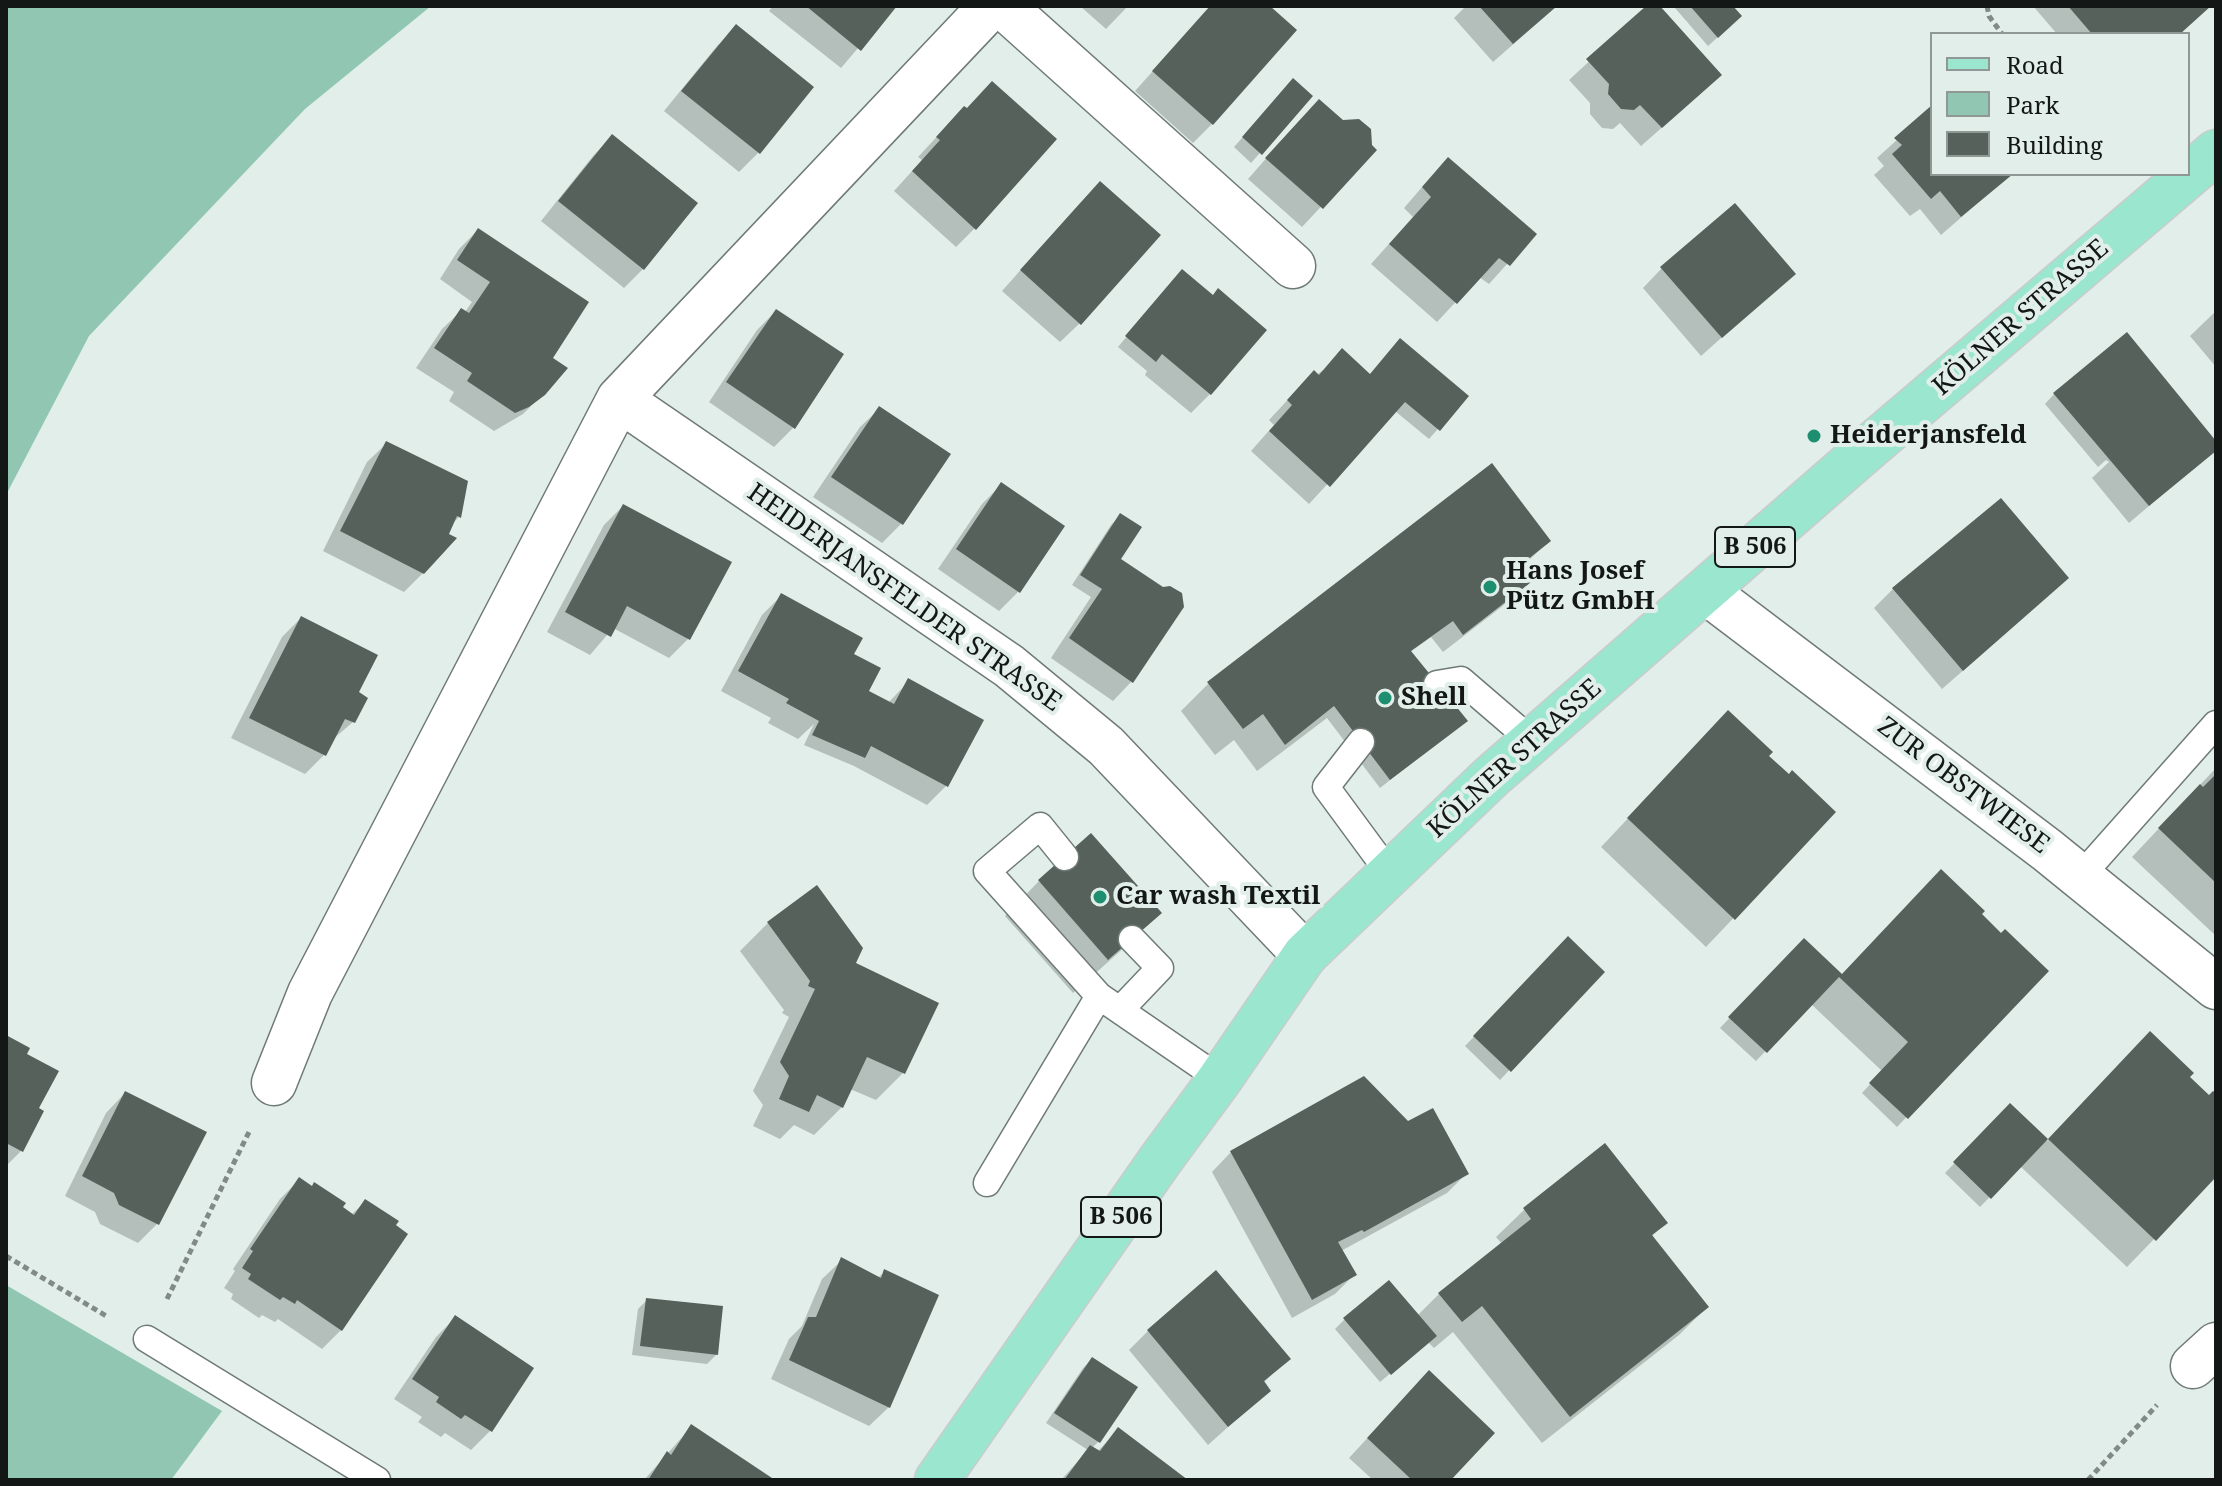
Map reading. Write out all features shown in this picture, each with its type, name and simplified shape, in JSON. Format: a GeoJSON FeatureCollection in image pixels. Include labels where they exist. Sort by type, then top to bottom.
{"type":"FeatureCollection","features":[{"type":"Feature","properties":{"kind":"main road","name":"KÖLNER STRASSE"},"geometry":{"type":"LineString","coordinates":[[2190,174],[2216,152]]}},
{"type":"Feature","properties":{"kind":"main road","name":"KÖLNER STRASSE"},"geometry":{"type":"LineString","coordinates":[[937,1480],[1305,955],[1491,777],[2188,176]]}},
{"type":"Feature","properties":{"kind":"street"},"geometry":{"type":"LineString","coordinates":[[274,1083],[310,993],[619,399],[991,6]]}},
{"type":"Feature","properties":{"kind":"street"},"geometry":{"type":"LineString","coordinates":[[1003,6],[1293,266]]}},
{"type":"Feature","properties":{"kind":"street","name":"HEIDERJANSFELDER STRASSE"},"geometry":{"type":"LineString","coordinates":[[619,399],[1009,666],[1106,746],[1305,955]]}},
{"type":"Feature","properties":{"kind":"street","name":"ZUR OBSTWIESE"},"geometry":{"type":"LineString","coordinates":[[1705,591],[2080,877],[2216,987]]}},
{"type":"Feature","properties":{"kind":"lane"},"geometry":{"type":"LineString","coordinates":[[1437,684],[1461,680],[1532,741]]}},
{"type":"Feature","properties":{"kind":"lane"},"geometry":{"type":"LineString","coordinates":[[2080,877],[2216,724]]}},
{"type":"Feature","properties":{"kind":"lane"},"geometry":{"type":"LineString","coordinates":[[1361,742],[1326,787],[1390,874]]}},
{"type":"Feature","properties":{"kind":"lane"},"geometry":{"type":"LineString","coordinates":[[1065,857],[1040,826],[987,871],[1110,1003],[1220,1079]]}},
{"type":"Feature","properties":{"kind":"lane"},"geometry":{"type":"LineString","coordinates":[[987,1183],[1110,1003],[1160,968],[1132,939]]}},
{"type":"Feature","properties":{"kind":"lane"},"geometry":{"type":"LineString","coordinates":[[147,1339],[377,1480]]}},
{"type":"Feature","properties":{"kind":"path"},"geometry":{"type":"LineString","coordinates":[[1987,6],[1989,16],[2001,32]]}},
{"type":"Feature","properties":{"kind":"path"},"geometry":{"type":"LineString","coordinates":[[6,1256],[147,1339],[274,1083]]}},
{"type":"Feature","properties":{"kind":"path"},"geometry":{"type":"LineString","coordinates":[[2088,1480],[2205,1356]]}},
{"type":"Feature","properties":{"kind":"green space"},"geometry":{"type":"Polygon","coordinates":[[[6,6],[431,6],[305,109],[89,336],[6,495],[6,6]]]}},
{"type":"Feature","properties":{"kind":"green space"},"geometry":{"type":"Polygon","coordinates":[[[6,1285],[222,1411],[171,1480],[6,1480],[6,1285]]]}},
{"type":"Feature","properties":{"kind":"building"},"geometry":{"type":"Polygon","coordinates":[[[806,6],[897,6],[861,51],[806,6]]]}},
{"type":"Feature","properties":{"kind":"building"},"geometry":{"type":"Polygon","coordinates":[[[1210,6],[1270,6],[1297,30],[1213,125],[1152,71],[1210,6]]]}},
{"type":"Feature","properties":{"kind":"building"},"geometry":{"type":"Polygon","coordinates":[[[1479,6],[1557,6],[1513,44],[1479,6]]]}},
{"type":"Feature","properties":{"kind":"building"},"geometry":{"type":"Polygon","coordinates":[[[1646,6],[1660,6],[1722,75],[1662,128],[1640,105],[1634,110],[1621,109],[1608,94],[1609,84],[1586,59],[1646,6]]]}},
{"type":"Feature","properties":{"kind":"building"},"geometry":{"type":"Polygon","coordinates":[[[1690,6],[1733,6],[1742,16],[1718,38],[1690,6]]]}},
{"type":"Feature","properties":{"kind":"building"},"geometry":{"type":"Polygon","coordinates":[[[2068,6],[2211,6],[2182,32],[2090,32],[2068,6]]]}},
{"type":"Feature","properties":{"kind":"building"},"geometry":{"type":"Polygon","coordinates":[[[736,24],[814,87],[760,154],[681,91],[736,24]]]}},
{"type":"Feature","properties":{"kind":"building"},"geometry":{"type":"Polygon","coordinates":[[[1293,78],[1313,96],[1262,155],[1242,137],[1293,78]]]}},
{"type":"Feature","properties":{"kind":"building"},"geometry":{"type":"Polygon","coordinates":[[[992,81],[1057,139],[976,230],[912,171],[940,140],[936,137],[992,81]]]}},
{"type":"Feature","properties":{"kind":"building"},"geometry":{"type":"Polygon","coordinates":[[[1319,99],[1343,120],[1359,119],[1371,129],[1372,145],[1377,150],[1323,209],[1265,158],[1319,99]]]}},
{"type":"Feature","properties":{"kind":"building"},"geometry":{"type":"Polygon","coordinates":[[[1930,107],[1930,176],[2011,176],[1961,217],[1940,191],[1931,199],[1892,154],[1902,145],[1894,138],[1930,107]]]}},
{"type":"Feature","properties":{"kind":"building"},"geometry":{"type":"Polygon","coordinates":[[[612,134],[698,203],[644,270],[558,201],[612,134]]]}},
{"type":"Feature","properties":{"kind":"building"},"geometry":{"type":"Polygon","coordinates":[[[1448,157],[1537,234],[1510,266],[1499,258],[1457,304],[1389,244],[1431,197],[1422,187],[1448,157]]]}},
{"type":"Feature","properties":{"kind":"building"},"geometry":{"type":"Polygon","coordinates":[[[1100,181],[1161,235],[1081,325],[1020,270],[1100,181]]]}},
{"type":"Feature","properties":{"kind":"building"},"geometry":{"type":"Polygon","coordinates":[[[1735,203],[1796,274],[1722,338],[1660,267],[1735,203]]]}},
{"type":"Feature","properties":{"kind":"building"},"geometry":{"type":"Polygon","coordinates":[[[478,228],[589,302],[553,358],[568,368],[545,395],[515,413],[467,381],[472,373],[434,348],[461,308],[469,313],[490,282],[457,260],[478,228]]]}},
{"type":"Feature","properties":{"kind":"building"},"geometry":{"type":"Polygon","coordinates":[[[1182,269],[1213,295],[1218,288],[1267,330],[1211,395],[1162,354],[1156,362],[1125,336],[1182,269]]]}},
{"type":"Feature","properties":{"kind":"building"},"geometry":{"type":"Polygon","coordinates":[[[776,309],[844,354],[795,429],[726,382],[776,309]]]}},
{"type":"Feature","properties":{"kind":"building"},"geometry":{"type":"Polygon","coordinates":[[[2127,332],[2216,441],[2216,451],[2149,506],[2053,393],[2127,332]]]}},
{"type":"Feature","properties":{"kind":"building"},"geometry":{"type":"Polygon","coordinates":[[[1400,338],[1469,396],[1440,431],[1405,402],[1330,487],[1269,431],[1292,405],[1287,400],[1314,370],[1319,375],[1342,348],[1370,374],[1400,338]]]}},
{"type":"Feature","properties":{"kind":"building"},"geometry":{"type":"Polygon","coordinates":[[[879,406],[951,454],[903,525],[831,477],[879,406]]]}},
{"type":"Feature","properties":{"kind":"building"},"geometry":{"type":"Polygon","coordinates":[[[386,441],[468,481],[461,518],[457,516],[449,534],[457,538],[424,574],[340,531],[386,441]]]}},
{"type":"Feature","properties":{"kind":"building"},"geometry":{"type":"Polygon","coordinates":[[[1492,463],[1551,541],[1527,560],[1539,576],[1463,635],[1453,621],[1411,651],[1468,721],[1390,780],[1334,706],[1285,745],[1263,714],[1243,729],[1207,682],[1492,463]]]}},
{"type":"Feature","properties":{"kind":"building"},"geometry":{"type":"Polygon","coordinates":[[[1001,482],[1065,526],[1020,593],[956,549],[1001,482]]]}},
{"type":"Feature","properties":{"kind":"building"},"geometry":{"type":"Polygon","coordinates":[[[2001,498],[2069,578],[1963,671],[1892,588],[2001,498]]]}},
{"type":"Feature","properties":{"kind":"building"},"geometry":{"type":"Polygon","coordinates":[[[623,504],[732,562],[690,640],[627,606],[611,637],[565,612],[623,504]]]}},
{"type":"Feature","properties":{"kind":"building"},"geometry":{"type":"Polygon","coordinates":[[[1120,513],[1142,527],[1121,559],[1163,587],[1170,586],[1182,593],[1184,607],[1133,683],[1069,638],[1102,589],[1080,575],[1120,513]]]}},
{"type":"Feature","properties":{"kind":"building"},"geometry":{"type":"Polygon","coordinates":[[[781,593],[863,638],[854,654],[881,668],[869,691],[894,704],[908,678],[984,720],[948,787],[871,746],[865,758],[812,735],[819,721],[786,703],[789,699],[738,671],[781,593]]]}},
{"type":"Feature","properties":{"kind":"building"},"geometry":{"type":"Polygon","coordinates":[[[301,616],[378,655],[359,692],[368,698],[355,723],[345,719],[326,756],[249,718],[301,616]]]}},
{"type":"Feature","properties":{"kind":"building"},"geometry":{"type":"Polygon","coordinates":[[[1728,710],[1773,752],[1769,756],[1789,774],[1792,770],[1836,812],[1735,920],[1627,818],[1728,710]]]}},
{"type":"Feature","properties":{"kind":"building"},"geometry":{"type":"Polygon","coordinates":[[[2216,774],[2216,883],[2158,828],[2200,784],[2203,787],[2216,774]]]}},
{"type":"Feature","properties":{"kind":"building","name":"Car wash Textil"},"geometry":{"type":"Polygon","coordinates":[[[1091,833],[1162,913],[1108,960],[1038,880],[1091,833]]]}},
{"type":"Feature","properties":{"kind":"building"},"geometry":{"type":"Polygon","coordinates":[[[1941,869],[1985,911],[1982,914],[2001,933],[2005,929],[2049,971],[1908,1119],[1869,1083],[1908,1042],[1839,977],[1767,1053],[1728,1017],[1804,938],[1842,974],[1941,869]]]}},
{"type":"Feature","properties":{"kind":"building"},"geometry":{"type":"Polygon","coordinates":[[[817,885],[863,948],[856,963],[939,1003],[905,1074],[867,1057],[843,1108],[817,1095],[809,1112],[779,1099],[789,1076],[780,1062],[815,989],[808,986],[810,981],[767,922],[817,885]]]}},
{"type":"Feature","properties":{"kind":"building"},"geometry":{"type":"Polygon","coordinates":[[[1568,936],[1605,972],[1511,1072],[1473,1036],[1568,936]]]}},
{"type":"Feature","properties":{"kind":"building"},"geometry":{"type":"Polygon","coordinates":[[[2150,1031],[2194,1073],[2190,1077],[2209,1095],[2213,1091],[2216,1093],[2216,1177],[2156,1241],[2048,1139],[2150,1031]]]}},
{"type":"Feature","properties":{"kind":"building"},"geometry":{"type":"Polygon","coordinates":[[[6,1035],[30,1048],[27,1054],[59,1071],[39,1108],[44,1111],[23,1152],[6,1143],[6,1035]]]}},
{"type":"Feature","properties":{"kind":"building"},"geometry":{"type":"Polygon","coordinates":[[[1364,1076],[1408,1121],[1433,1108],[1469,1174],[1364,1232],[1362,1230],[1338,1242],[1357,1275],[1312,1300],[1230,1151],[1364,1076]]]}},
{"type":"Feature","properties":{"kind":"building"},"geometry":{"type":"Polygon","coordinates":[[[125,1091],[207,1132],[159,1225],[119,1205],[114,1193],[82,1176],[125,1091]]]}},
{"type":"Feature","properties":{"kind":"building"},"geometry":{"type":"Polygon","coordinates":[[[2010,1103],[2048,1139],[1991,1199],[1953,1162],[2010,1103]]]}},
{"type":"Feature","properties":{"kind":"building"},"geometry":{"type":"Polygon","coordinates":[[[1605,1143],[1668,1223],[1652,1235],[1709,1307],[1570,1417],[1482,1306],[1462,1322],[1438,1293],[1531,1219],[1523,1208],[1605,1143]]]}},
{"type":"Feature","properties":{"kind":"building"},"geometry":{"type":"Polygon","coordinates":[[[299,1177],[312,1186],[314,1182],[346,1203],[343,1207],[354,1215],[365,1199],[399,1221],[396,1225],[408,1234],[342,1331],[297,1300],[295,1304],[283,1297],[280,1300],[248,1279],[251,1274],[242,1268],[253,1251],[250,1249],[299,1177]]]}},
{"type":"Feature","properties":{"kind":"building"},"geometry":{"type":"Polygon","coordinates":[[[841,1257],[881,1278],[884,1269],[939,1295],[890,1408],[789,1360],[808,1317],[816,1317],[841,1257]]]}},
{"type":"Feature","properties":{"kind":"building"},"geometry":{"type":"Polygon","coordinates":[[[1216,1270],[1291,1359],[1264,1381],[1271,1391],[1228,1427],[1147,1330],[1216,1270]]]}},
{"type":"Feature","properties":{"kind":"building"},"geometry":{"type":"Polygon","coordinates":[[[1389,1280],[1437,1336],[1391,1375],[1343,1318],[1389,1280]]]}},
{"type":"Feature","properties":{"kind":"building"},"geometry":{"type":"Polygon","coordinates":[[[646,1298],[723,1306],[718,1355],[640,1346],[646,1298]]]}},
{"type":"Feature","properties":{"kind":"building"},"geometry":{"type":"Polygon","coordinates":[[[455,1315],[534,1368],[492,1432],[465,1415],[461,1419],[436,1402],[439,1397],[412,1379],[455,1315]]]}},
{"type":"Feature","properties":{"kind":"building"},"geometry":{"type":"Polygon","coordinates":[[[1092,1357],[1138,1387],[1100,1443],[1054,1413],[1092,1357]]]}},
{"type":"Feature","properties":{"kind":"building"},"geometry":{"type":"Polygon","coordinates":[[[1429,1370],[1495,1433],[1451,1480],[1412,1480],[1367,1438],[1429,1370]]]}},
{"type":"Feature","properties":{"kind":"building"},"geometry":{"type":"Polygon","coordinates":[[[691,1424],[775,1480],[648,1480],[667,1451],[671,1455],[691,1424]]]}},
{"type":"Feature","properties":{"kind":"building"},"geometry":{"type":"Polygon","coordinates":[[[1118,1427],[1188,1480],[1064,1480],[1090,1445],[1100,1451],[1118,1427]]]}},
{"type":"Feature","properties":{"kind":"place","name":"Heiderjansfeld"},"geometry":{"type":"Point","coordinates":[1814,436]}},
{"type":"Feature","properties":{"kind":"place","name":"Hans Josef Pütz GmbH"},"geometry":{"type":"Point","coordinates":[1490,587]}},
{"type":"Feature","properties":{"kind":"place","name":"Shell"},"geometry":{"type":"Point","coordinates":[1385,698]}},
{"type":"Feature","properties":{"kind":"place","name":"Car wash Textil"},"geometry":{"type":"Point","coordinates":[1100,897]}}]}
